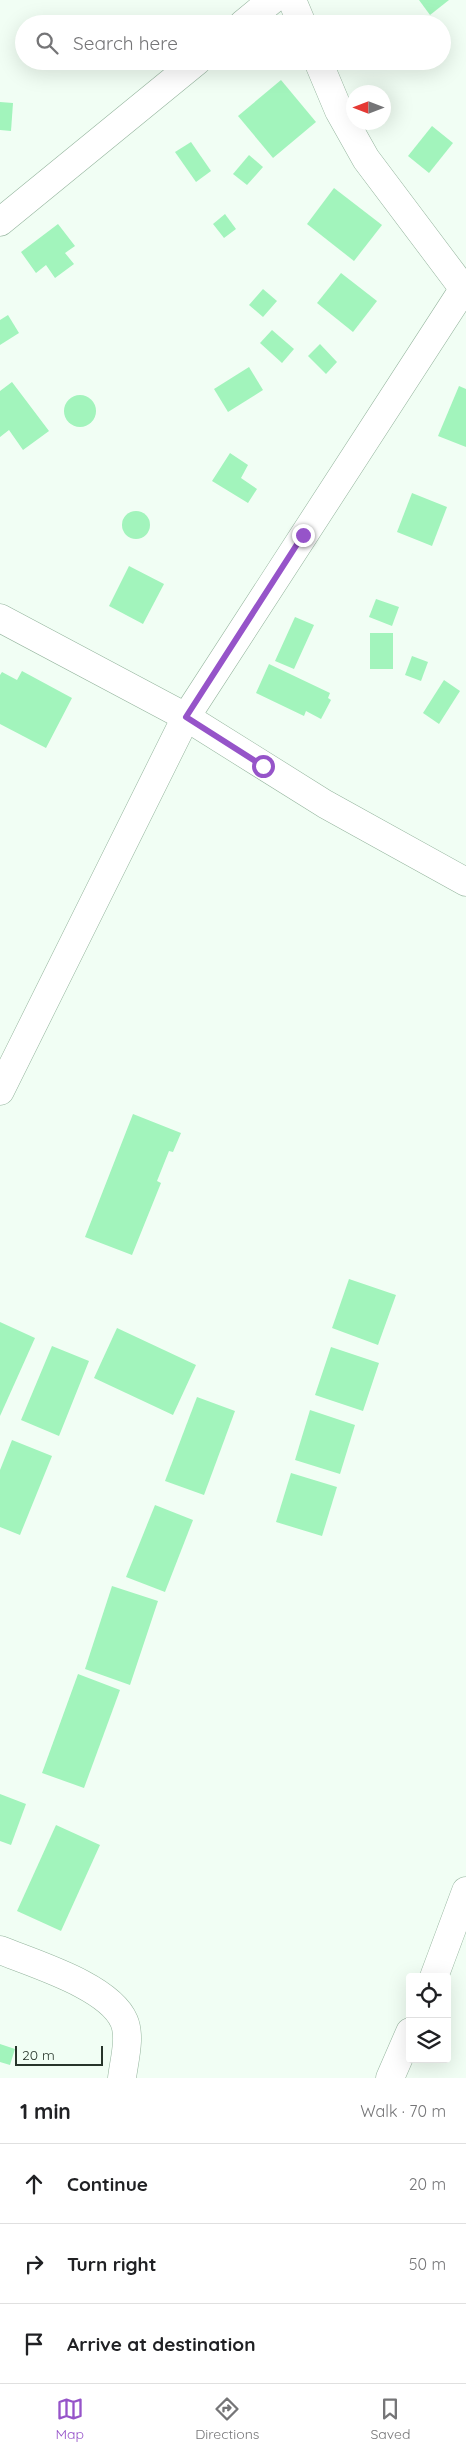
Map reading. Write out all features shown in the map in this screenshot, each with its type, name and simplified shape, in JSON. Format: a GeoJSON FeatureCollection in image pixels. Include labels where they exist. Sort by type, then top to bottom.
{"type":"FeatureCollection","features":[{"type":"Feature","properties":{"kind":"street"},"geometry":{"type":"LineString","coordinates":[[254,15],[272,0]]}},
{"type":"Feature","properties":{"kind":"street"},"geometry":{"type":"LineString","coordinates":[[292,0],[298,15]]}},
{"type":"Feature","properties":{"kind":"street"},"geometry":{"type":"LineString","coordinates":[[0,222],[186,70]]}},
{"type":"Feature","properties":{"kind":"street"},"geometry":{"type":"LineString","coordinates":[[0,1091],[186,717],[464,287],[366,160],[339,111],[322,70]]}},
{"type":"Feature","properties":{"kind":"street"},"geometry":{"type":"LineString","coordinates":[[0,618],[186,717],[325,804],[466,882]]}},
{"type":"Feature","properties":{"kind":"street"},"geometry":{"type":"LineString","coordinates":[[435,1973],[466,1891]]}},
{"type":"Feature","properties":{"kind":"street"},"geometry":{"type":"LineString","coordinates":[[0,1950],[92,1988],[116,2007],[125,2022],[126,2036],[122,2078]]}},
{"type":"Feature","properties":{"kind":"street"},"geometry":{"type":"LineString","coordinates":[[390,2078],[406,2041]]}},
{"type":"Feature","properties":{"kind":"building"},"geometry":{"type":"Polygon","coordinates":[[[419,0],[449,0],[430,15],[419,0]]]}},
{"type":"Feature","properties":{"kind":"building"},"geometry":{"type":"Polygon","coordinates":[[[281,80],[316,122],[273,158],[238,116],[281,80]]]}},
{"type":"Feature","properties":{"kind":"building"},"geometry":{"type":"Polygon","coordinates":[[[0,102],[13,103],[11,131],[0,130],[0,102]]]}},
{"type":"Feature","properties":{"kind":"building"},"geometry":{"type":"Polygon","coordinates":[[[432,126],[453,143],[429,173],[408,156],[432,126]]]}},
{"type":"Feature","properties":{"kind":"building"},"geometry":{"type":"Polygon","coordinates":[[[191,142],[211,171],[196,182],[175,152],[191,142]]]}},
{"type":"Feature","properties":{"kind":"building"},"geometry":{"type":"Polygon","coordinates":[[[249,155],[263,167],[247,185],[233,174],[249,155]]]}},
{"type":"Feature","properties":{"kind":"building"},"geometry":{"type":"Polygon","coordinates":[[[334,188],[382,225],[354,261],[307,224],[334,188]]]}},
{"type":"Feature","properties":{"kind":"building"},"geometry":{"type":"Polygon","coordinates":[[[225,214],[236,229],[224,238],[213,224],[225,214]]]}},
{"type":"Feature","properties":{"kind":"building"},"geometry":{"type":"Polygon","coordinates":[[[58,224],[75,246],[65,253],[74,264],[55,278],[46,265],[36,273],[21,252],[58,224]]]}},
{"type":"Feature","properties":{"kind":"building"},"geometry":{"type":"Polygon","coordinates":[[[341,273],[377,301],[353,332],[317,303],[341,273]]]}},
{"type":"Feature","properties":{"kind":"building"},"geometry":{"type":"Polygon","coordinates":[[[263,289],[277,301],[263,317],[249,305],[263,289]]]}},
{"type":"Feature","properties":{"kind":"building"},"geometry":{"type":"Polygon","coordinates":[[[8,315],[19,333],[0,345],[0,320],[8,315]]]}},
{"type":"Feature","properties":{"kind":"building"},"geometry":{"type":"Polygon","coordinates":[[[272,330],[294,349],[282,363],[260,343],[272,330]]]}},
{"type":"Feature","properties":{"kind":"building"},"geometry":{"type":"Polygon","coordinates":[[[320,344],[337,362],[326,374],[308,356],[320,344]]]}},
{"type":"Feature","properties":{"kind":"building"},"geometry":{"type":"Polygon","coordinates":[[[249,367],[263,390],[228,412],[214,389],[249,367]]]}},
{"type":"Feature","properties":{"kind":"building"},"geometry":{"type":"Polygon","coordinates":[[[12,382],[49,431],[23,450],[9,430],[0,437],[0,391],[12,382]]]}},
{"type":"Feature","properties":{"kind":"building"},"geometry":{"type":"Polygon","coordinates":[[[459,386],[466,389],[466,447],[438,436],[459,386]]]}},
{"type":"Feature","properties":{"kind":"building"},"geometry":{"type":"Polygon","coordinates":[[[80,395],[86,396],[91,400],[95,405],[95,417],[91,422],[86,426],[80,427],[74,426],[69,422],[65,417],[64,411],[65,405],[69,400],[74,396],[80,395]]]}},
{"type":"Feature","properties":{"kind":"building"},"geometry":{"type":"Polygon","coordinates":[[[230,453],[248,465],[241,478],[257,489],[248,503],[212,481],[230,453]]]}},
{"type":"Feature","properties":{"kind":"building"},"geometry":{"type":"Polygon","coordinates":[[[412,493],[447,507],[432,546],[397,532],[412,493]]]}},
{"type":"Feature","properties":{"kind":"building"},"geometry":{"type":"Polygon","coordinates":[[[136,511],[146,515],[150,525],[146,535],[136,539],[126,535],[122,525],[126,515],[136,511]]]}},
{"type":"Feature","properties":{"kind":"building"},"geometry":{"type":"Polygon","coordinates":[[[129,566],[164,584],[143,624],[109,606],[129,566]]]}},
{"type":"Feature","properties":{"kind":"building"},"geometry":{"type":"Polygon","coordinates":[[[376,599],[399,607],[392,626],[369,617],[376,599]]]}},
{"type":"Feature","properties":{"kind":"building"},"geometry":{"type":"Polygon","coordinates":[[[295,617],[314,625],[294,669],[275,661],[295,617]]]}},
{"type":"Feature","properties":{"kind":"building"},"geometry":{"type":"Polygon","coordinates":[[[370,633],[393,633],[393,669],[370,669],[370,633]]]}},
{"type":"Feature","properties":{"kind":"building"},"geometry":{"type":"Polygon","coordinates":[[[412,656],[428,662],[421,681],[405,675],[412,656]]]}},
{"type":"Feature","properties":{"kind":"building"},"geometry":{"type":"Polygon","coordinates":[[[269,664],[330,693],[328,698],[331,700],[321,719],[306,711],[304,716],[256,693],[269,664]]]}},
{"type":"Feature","properties":{"kind":"building"},"geometry":{"type":"Polygon","coordinates":[[[22,671],[72,698],[46,748],[0,724],[0,675],[2,672],[17,680],[22,671]]]}},
{"type":"Feature","properties":{"kind":"building"},"geometry":{"type":"Polygon","coordinates":[[[444,680],[460,691],[439,724],[423,713],[444,680]]]}},
{"type":"Feature","properties":{"kind":"building"},"geometry":{"type":"Polygon","coordinates":[[[133,1114],[181,1133],[173,1152],[169,1151],[157,1181],[161,1183],[132,1255],[85,1237],[133,1114]]]}},
{"type":"Feature","properties":{"kind":"building"},"geometry":{"type":"Polygon","coordinates":[[[349,1279],[396,1295],[378,1345],[332,1328],[349,1279]]]}},
{"type":"Feature","properties":{"kind":"building"},"geometry":{"type":"Polygon","coordinates":[[[0,1322],[35,1338],[0,1416],[0,1322]]]}},
{"type":"Feature","properties":{"kind":"building"},"geometry":{"type":"Polygon","coordinates":[[[117,1328],[196,1365],[173,1415],[94,1378],[117,1328]]]}},
{"type":"Feature","properties":{"kind":"building"},"geometry":{"type":"Polygon","coordinates":[[[52,1346],[89,1361],[59,1436],[21,1420],[52,1346]]]}},
{"type":"Feature","properties":{"kind":"building"},"geometry":{"type":"Polygon","coordinates":[[[331,1347],[379,1363],[363,1411],[315,1395],[331,1347]]]}},
{"type":"Feature","properties":{"kind":"building"},"geometry":{"type":"Polygon","coordinates":[[[197,1397],[235,1411],[204,1495],[165,1481],[197,1397]]]}},
{"type":"Feature","properties":{"kind":"building"},"geometry":{"type":"Polygon","coordinates":[[[310,1410],[355,1425],[340,1474],[295,1460],[310,1410]]]}},
{"type":"Feature","properties":{"kind":"building"},"geometry":{"type":"Polygon","coordinates":[[[12,1440],[52,1456],[20,1535],[0,1527],[0,1470],[12,1440]]]}},
{"type":"Feature","properties":{"kind":"building"},"geometry":{"type":"Polygon","coordinates":[[[291,1473],[337,1487],[322,1536],[276,1522],[291,1473]]]}},
{"type":"Feature","properties":{"kind":"building"},"geometry":{"type":"Polygon","coordinates":[[[155,1505],[193,1520],[165,1592],[126,1577],[155,1505]]]}},
{"type":"Feature","properties":{"kind":"building"},"geometry":{"type":"Polygon","coordinates":[[[112,1586],[158,1601],[130,1685],[85,1669],[112,1586]]]}},
{"type":"Feature","properties":{"kind":"building"},"geometry":{"type":"Polygon","coordinates":[[[78,1674],[120,1690],[84,1788],[42,1773],[78,1674]]]}},
{"type":"Feature","properties":{"kind":"building"},"geometry":{"type":"Polygon","coordinates":[[[0,1794],[26,1804],[11,1845],[0,1841],[0,1794]]]}},
{"type":"Feature","properties":{"kind":"building"},"geometry":{"type":"Polygon","coordinates":[[[56,1825],[100,1845],[61,1931],[17,1911],[56,1825]]]}},
{"type":"Feature","properties":{"kind":"building"},"geometry":{"type":"Polygon","coordinates":[[[0,2044],[15,2049],[10,2065],[0,2062],[0,2044]]]}},
{"type":"Feature","properties":{"kind":"route"},"geometry":{"type":"LineString","coordinates":[[263,766],[186,717],[303,535]]}}]}
